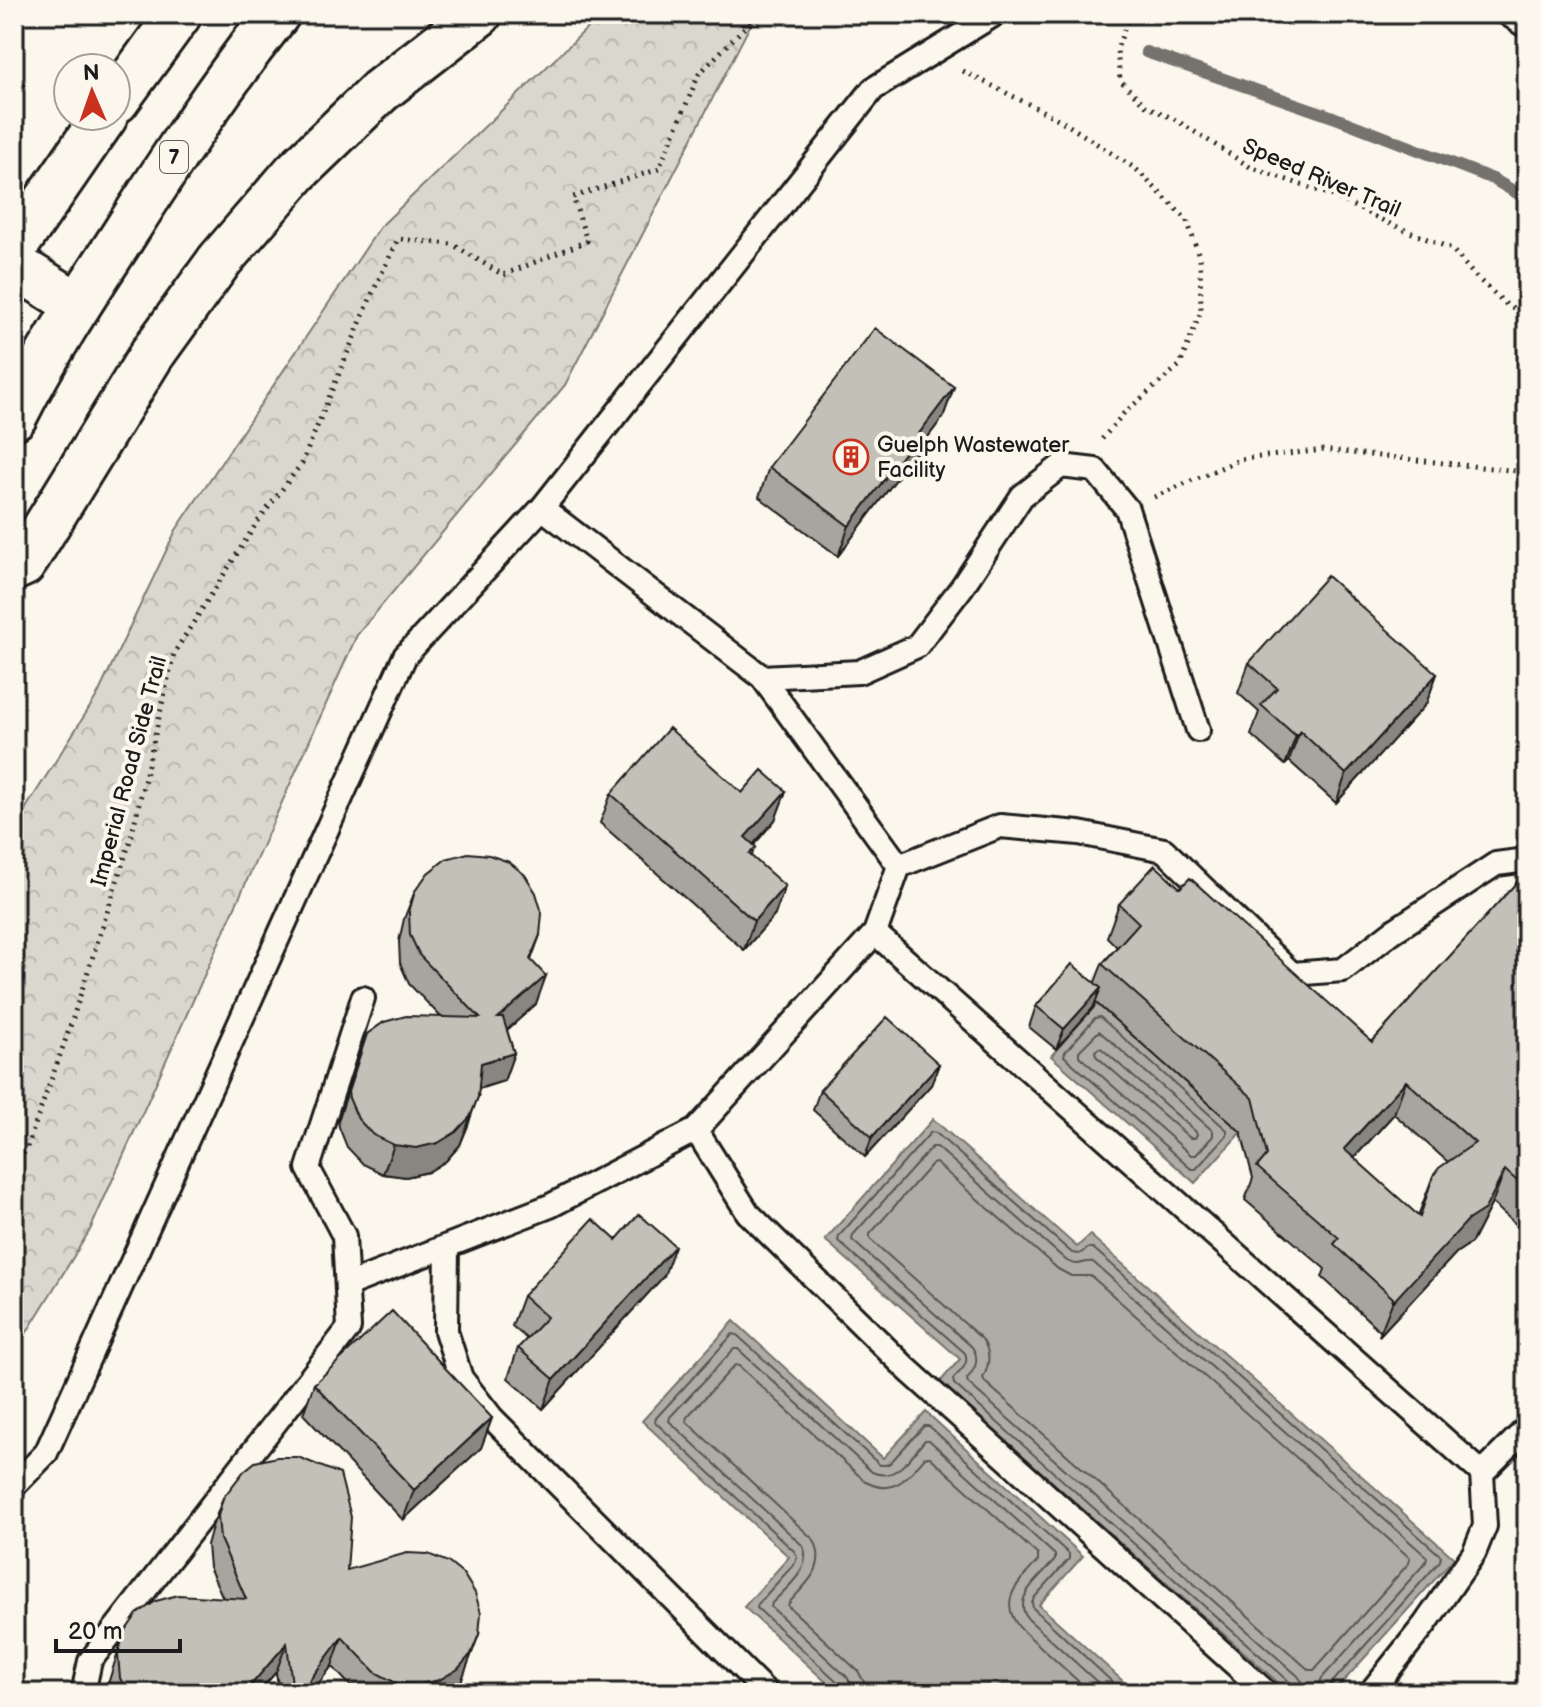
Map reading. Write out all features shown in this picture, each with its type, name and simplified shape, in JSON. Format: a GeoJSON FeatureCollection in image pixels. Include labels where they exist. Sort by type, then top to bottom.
{"type":"FeatureCollection","features":[{"type":"Feature","properties":{"kind":"main road"},"geometry":{"type":"LineString","coordinates":[[132,79],[179,14]]}},
{"type":"Feature","properties":{"kind":"main road","name":"7"},"geometry":{"type":"LineString","coordinates":[[78,305],[154,186],[277,14]]}},
{"type":"Feature","properties":{"kind":"main road"},"geometry":{"type":"LineString","coordinates":[[14,568],[23,564],[152,354],[220,260],[296,172],[380,91],[479,14]]}},
{"type":"Feature","properties":{"kind":"main road"},"geometry":{"type":"LineString","coordinates":[[14,248],[94,132]]}},
{"type":"Feature","properties":{"kind":"main road"},"geometry":{"type":"LineString","coordinates":[[14,265],[78,305],[14,417]]}},
{"type":"Feature","properties":{"kind":"lane"},"geometry":{"type":"LineString","coordinates":[[14,1486],[46,1453],[405,656],[542,508],[873,89],[995,14]]}},
{"type":"Feature","properties":{"kind":"lane"},"geometry":{"type":"LineString","coordinates":[[1508,14],[1527,27]]}},
{"type":"Feature","properties":{"kind":"lane"},"geometry":{"type":"LineString","coordinates":[[762,677],[859,672],[917,646],[962,587],[1022,496],[1061,466],[1087,469],[1095,470],[1127,509],[1198,730]]}},
{"type":"Feature","properties":{"kind":"lane"},"geometry":{"type":"LineString","coordinates":[[542,508],[762,677],[899,866]]}},
{"type":"Feature","properties":{"kind":"lane"},"geometry":{"type":"LineString","coordinates":[[347,1285],[550,1206],[696,1130],[875,933],[899,866],[1000,826],[1079,833],[1164,850],[1292,974],[1343,970],[1392,932],[1496,864],[1527,860]]}},
{"type":"Feature","properties":{"kind":"lane"},"geometry":{"type":"LineString","coordinates":[[875,933],[1482,1473],[1485,1526],[1474,1553],[1425,1624],[1370,1693]]}},
{"type":"Feature","properties":{"kind":"lane"},"geometry":{"type":"LineString","coordinates":[[83,1693],[90,1661],[349,1328],[344,1236],[308,1168],[363,998]]}},
{"type":"Feature","properties":{"kind":"lane"},"geometry":{"type":"LineString","coordinates":[[696,1130],[748,1213],[907,1369],[1267,1693]]}},
{"type":"Feature","properties":{"kind":"lane"},"geometry":{"type":"LineString","coordinates":[[447,1246],[446,1331],[461,1378],[492,1418],[765,1692]]}},
{"type":"Feature","properties":{"kind":"lane"},"geometry":{"type":"LineString","coordinates":[[1482,1473],[1527,1428]]}},
{"type":"Feature","properties":{"kind":"path","name":"Imperial Road Side Trail"},"geometry":{"type":"LineString","coordinates":[[14,1167],[26,1150],[53,1075],[131,838],[174,653],[256,524],[302,463],[398,239],[452,244],[503,275],[587,241],[573,197],[659,169],[699,74],[745,27],[767,14]]}},
{"type":"Feature","properties":{"kind":"path","name":"Speed River Trail"},"geometry":{"type":"LineString","coordinates":[[1130,14],[1117,49],[1120,80],[1146,106],[1176,120],[1250,167],[1331,195],[1452,249],[1474,275],[1507,305],[1527,314]]}},
{"type":"Feature","properties":{"kind":"path"},"geometry":{"type":"LineString","coordinates":[[930,54],[1060,120],[1123,160],[1187,220],[1200,259],[1201,311],[1180,365],[1104,434],[1087,469]]}},
{"type":"Feature","properties":{"kind":"path"},"geometry":{"type":"LineString","coordinates":[[1127,509],[1241,459],[1324,450],[1527,472]]}},
{"type":"Feature","properties":{"kind":"green space"},"geometry":{"type":"Polygon","coordinates":[[[602,14],[756,14],[565,385],[357,635],[90,1230],[14,1353],[14,827],[98,694],[176,530],[380,227],[602,14]]]}},
{"type":"Feature","properties":{"kind":"water"},"geometry":{"type":"Polygon","coordinates":[[[1097,1004],[1241,1132],[1195,1183],[1051,1056],[1097,1004]]]}},
{"type":"Feature","properties":{"kind":"water"},"geometry":{"type":"Polygon","coordinates":[[[933,1119],[1077,1247],[1090,1235],[1454,1558],[1333,1693],[1290,1693],[940,1382],[960,1359],[825,1240],[933,1119]]]}},
{"type":"Feature","properties":{"kind":"water"},"geometry":{"type":"Polygon","coordinates":[[[734,1321],[883,1458],[926,1412],[1083,1556],[1039,1605],[1136,1693],[838,1693],[744,1607],[789,1557],[642,1421],[734,1321]]]}},
{"type":"Feature","properties":{"kind":"building","name":"Guelph Wastewater Facility"},"geometry":{"type":"Polygon","coordinates":[[[875,328],[954,387],[849,526],[769,467],[875,328]]]}},
{"type":"Feature","properties":{"kind":"building"},"geometry":{"type":"Polygon","coordinates":[[[1327,576],[1437,674],[1346,774],[1300,731],[1296,736],[1261,705],[1277,688],[1249,663],[1327,576]]]}},
{"type":"Feature","properties":{"kind":"building"},"geometry":{"type":"Polygon","coordinates":[[[669,728],[742,793],[762,770],[786,791],[745,837],[756,847],[749,854],[785,886],[754,921],[611,794],[669,728]]]}},
{"type":"Feature","properties":{"kind":"building"},"geometry":{"type":"Polygon","coordinates":[[[468,853],[489,855],[509,862],[525,875],[536,893],[542,913],[540,935],[530,959],[546,976],[498,1018],[503,1018],[514,1053],[481,1063],[478,1097],[470,1117],[456,1132],[438,1143],[416,1148],[394,1145],[373,1135],[358,1119],[348,1092],[367,1034],[384,1022],[406,1016],[480,1018],[420,956],[410,935],[409,912],[415,891],[428,873],[446,859],[468,853]]]}},
{"type":"Feature","properties":{"kind":"building"},"geometry":{"type":"Polygon","coordinates":[[[1155,865],[1180,888],[1190,878],[1372,1042],[1527,871],[1527,1190],[1505,1170],[1485,1209],[1468,1220],[1392,1303],[1393,1298],[1334,1244],[1339,1238],[1257,1167],[1267,1155],[1253,1098],[1102,964],[1139,923],[1119,904],[1155,865]],[[1406,1081],[1344,1149],[1420,1217],[1433,1176],[1439,1168],[1475,1143],[1406,1081]]]}},
{"type":"Feature","properties":{"kind":"building"},"geometry":{"type":"Polygon","coordinates":[[[1072,964],[1101,988],[1064,1029],[1036,1006],[1072,964]]]}},
{"type":"Feature","properties":{"kind":"building"},"geometry":{"type":"Polygon","coordinates":[[[887,1017],[939,1064],[872,1137],[820,1090],[887,1017]]]}},
{"type":"Feature","properties":{"kind":"building"},"geometry":{"type":"Polygon","coordinates":[[[639,1214],[675,1246],[554,1379],[518,1348],[547,1317],[523,1296],[593,1219],[616,1240],[639,1214]]]}},
{"type":"Feature","properties":{"kind":"building"},"geometry":{"type":"Polygon","coordinates":[[[392,1311],[492,1418],[414,1490],[314,1384],[392,1311]]]}},
{"type":"Feature","properties":{"kind":"building"},"geometry":{"type":"Polygon","coordinates":[[[277,1457],[298,1457],[340,1474],[351,1517],[347,1570],[407,1553],[428,1554],[448,1562],[464,1575],[475,1593],[481,1613],[479,1634],[471,1654],[458,1669],[439,1680],[417,1685],[394,1682],[375,1672],[342,1637],[300,1693],[293,1693],[287,1643],[244,1693],[127,1693],[120,1678],[118,1655],[124,1633],[137,1614],[156,1601],[178,1595],[246,1599],[220,1539],[218,1516],[223,1498],[244,1471],[255,1462],[277,1457]]]}},
{"type":"Feature","properties":{"kind":"waterway"},"geometry":{"type":"LineString","coordinates":[[1146,52],[1333,117],[1493,179],[1527,199]]}},
{"type":"Feature","properties":{"kind":"place","name":"Guelph Wastewater Facility"},"geometry":{"type":"Point","coordinates":[851,457]}}]}
